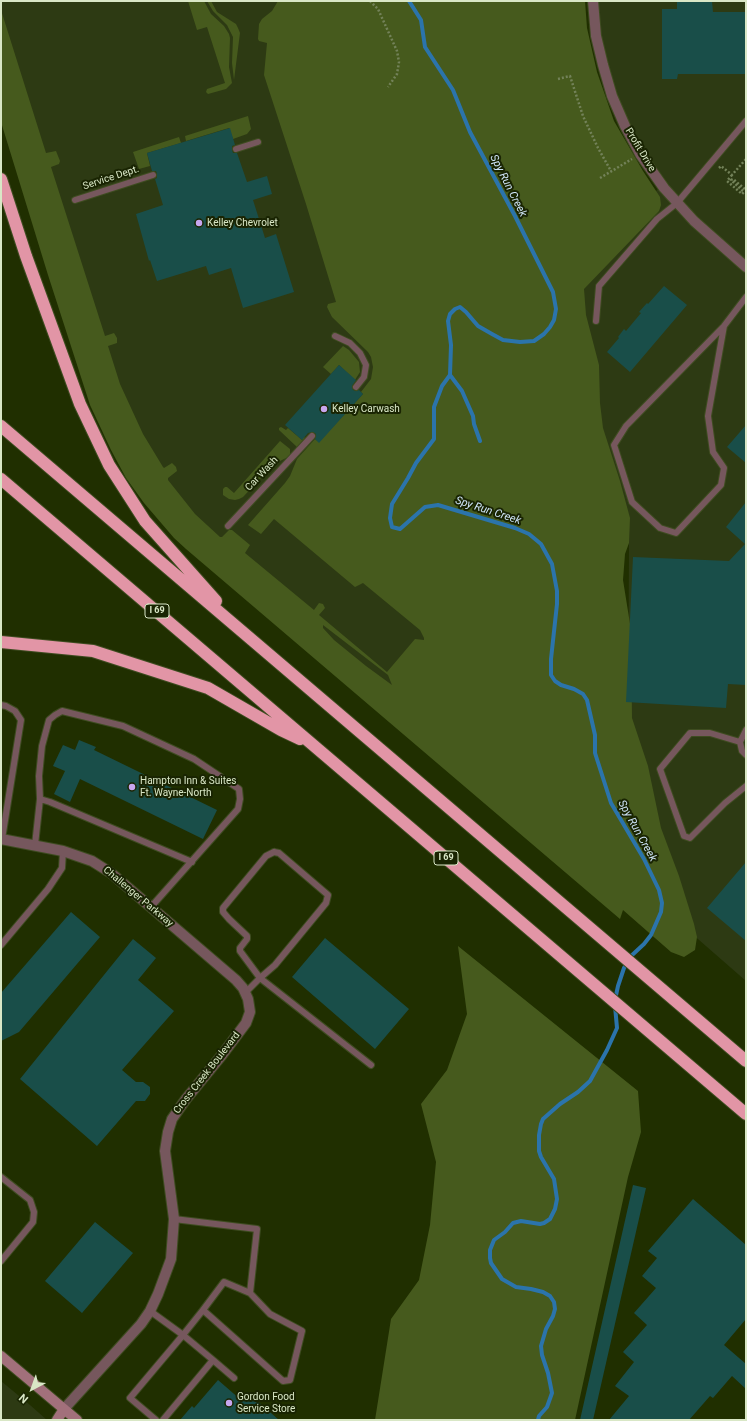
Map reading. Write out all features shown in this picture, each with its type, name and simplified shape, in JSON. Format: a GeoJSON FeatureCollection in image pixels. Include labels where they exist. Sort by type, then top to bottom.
{"type":"FeatureCollection","features":[{"type":"Feature","properties":{"kind":"highway"},"geometry":{"type":"LineString","coordinates":[[1,179],[26,256],[80,404],[109,464],[145,521],[247,637]]}},
{"type":"Feature","properties":{"kind":"highway"},"geometry":{"type":"LineString","coordinates":[[1,426],[746,1061]]}},
{"type":"Feature","properties":{"kind":"highway","name":"I 69"},"geometry":{"type":"LineString","coordinates":[[1,479],[746,1114]]}},
{"type":"Feature","properties":{"kind":"highway"},"geometry":{"type":"LineString","coordinates":[[1,642],[93,651],[208,688],[280,730],[312,744]]}},
{"type":"Feature","properties":{"kind":"main road"},"geometry":{"type":"LineString","coordinates":[[1,1356],[77,1420]]}},
{"type":"Feature","properties":{"kind":"main road","name":"Cross Creek Boulevard"},"geometry":{"type":"LineString","coordinates":[[57,1420],[64,1409]]}},
{"type":"Feature","properties":{"kind":"street","name":"Profit Drive"},"geometry":{"type":"LineString","coordinates":[[593,1],[596,36],[612,96],[625,126],[646,163],[677,203],[694,221],[746,267]]}},
{"type":"Feature","properties":{"kind":"street","name":"Challenger Parkway"},"geometry":{"type":"LineString","coordinates":[[1,839],[63,851],[92,861],[111,873],[236,980]]}},
{"type":"Feature","properties":{"kind":"street","name":"Cross Creek Boulevard"},"geometry":{"type":"LineString","coordinates":[[64,1409],[141,1324],[150,1311],[158,1294],[171,1259],[174,1219],[165,1151],[168,1132],[172,1119],[186,1099],[246,1023],[250,1012],[248,999],[236,980]]}},
{"type":"Feature","properties":{"kind":"lane"},"geometry":{"type":"LineString","coordinates":[[596,321],[599,286],[657,219],[677,203],[746,121]]}},
{"type":"Feature","properties":{"kind":"lane"},"geometry":{"type":"LineString","coordinates":[[236,149],[258,142]]}},
{"type":"Feature","properties":{"kind":"lane","name":"Service Dept."},"geometry":{"type":"LineString","coordinates":[[75,200],[153,175]]}},
{"type":"Feature","properties":{"kind":"lane"},"geometry":{"type":"LineString","coordinates":[[724,326],[708,416],[713,452],[724,468],[721,485],[676,533],[660,528],[632,502],[614,445],[626,426],[724,326],[746,297]]}},
{"type":"Feature","properties":{"kind":"lane"},"geometry":{"type":"LineString","coordinates":[[335,336],[350,343],[360,353],[366,366],[364,377],[356,387]]}},
{"type":"Feature","properties":{"kind":"lane","name":"Car Wash"},"geometry":{"type":"LineString","coordinates":[[228,526],[312,436]]}},
{"type":"Feature","properties":{"kind":"lane"},"geometry":{"type":"LineString","coordinates":[[1,705],[14,710],[21,720],[1,839]]}},
{"type":"Feature","properties":{"kind":"lane"},"geometry":{"type":"LineString","coordinates":[[35,845],[40,799],[38,776],[42,746],[49,720],[62,711],[123,726],[194,759],[239,789],[240,799],[238,809],[151,907]]}},
{"type":"Feature","properties":{"kind":"lane"},"geometry":{"type":"LineString","coordinates":[[746,730],[740,742],[742,751],[746,755]]}},
{"type":"Feature","properties":{"kind":"lane"},"geometry":{"type":"LineString","coordinates":[[740,742],[710,733],[690,733],[660,769],[684,836],[690,838],[725,803],[746,786]]}},
{"type":"Feature","properties":{"kind":"lane"},"geometry":{"type":"LineString","coordinates":[[1,797],[8,798]]}},
{"type":"Feature","properties":{"kind":"lane"},"geometry":{"type":"LineString","coordinates":[[40,799],[192,862]]}},
{"type":"Feature","properties":{"kind":"lane"},"geometry":{"type":"LineString","coordinates":[[1,945],[48,889],[62,868],[63,851]]}},
{"type":"Feature","properties":{"kind":"lane"},"geometry":{"type":"LineString","coordinates":[[245,993],[260,978],[275,965],[326,903],[328,896],[279,853],[274,852],[266,856],[223,908],[223,912],[247,936],[247,939],[240,948],[240,951],[260,978],[277,989],[371,1065]]}},
{"type":"Feature","properties":{"kind":"lane"},"geometry":{"type":"LineString","coordinates":[[1,1177],[30,1200],[34,1212],[33,1222],[1,1260]]}},
{"type":"Feature","properties":{"kind":"lane"},"geometry":{"type":"LineString","coordinates":[[174,1219],[257,1228],[250,1293]]}},
{"type":"Feature","properties":{"kind":"lane"},"geometry":{"type":"LineString","coordinates":[[156,1420],[130,1398],[183,1335],[224,1282],[250,1293],[270,1314],[302,1331],[290,1380],[283,1381],[203,1310]]}},
{"type":"Feature","properties":{"kind":"lane"},"geometry":{"type":"LineString","coordinates":[[150,1311],[183,1335],[234,1378]]}},
{"type":"Feature","properties":{"kind":"lane"},"geometry":{"type":"LineString","coordinates":[[163,1420],[213,1360]]}},
{"type":"Feature","properties":{"kind":"path"},"geometry":{"type":"LineString","coordinates":[[370,1],[378,9],[397,52],[399,62],[397,74],[388,87]]}},
{"type":"Feature","properties":{"kind":"path"},"geometry":{"type":"LineString","coordinates":[[558,79],[570,76],[583,116],[611,172]]}},
{"type":"Feature","properties":{"kind":"path"},"geometry":{"type":"LineString","coordinates":[[600,178],[635,157]]}},
{"type":"Feature","properties":{"kind":"path"},"geometry":{"type":"LineString","coordinates":[[744,194],[727,181],[746,159]]}},
{"type":"Feature","properties":{"kind":"path"},"geometry":{"type":"LineString","coordinates":[[716,172],[721,166],[733,173]]}},
{"type":"Feature","properties":{"kind":"path"},"geometry":{"type":"LineString","coordinates":[[744,194],[744,192],[731,180],[733,178],[746,190]]}},
{"type":"Feature","properties":{"kind":"shaded area"},"geometry":{"type":"Polygon","coordinates":[[[1,1],[578,1],[593,84],[651,196],[666,181],[623,121],[595,20],[595,1],[746,1],[746,981],[675,919],[628,736],[629,543],[572,339],[620,874],[173,518],[1,94],[1,1]]]}},
{"type":"Feature","properties":{"kind":"shaded area"},"geometry":{"type":"Polygon","coordinates":[[[188,1],[204,1],[211,14],[224,26],[229,34],[229,67],[232,83],[226,89],[208,94],[206,92],[207,89],[225,83],[207,27],[197,30],[188,1]]]}},
{"type":"Feature","properties":{"kind":"shaded area"},"geometry":{"type":"Polygon","coordinates":[[[207,1],[211,1],[217,12],[236,24],[240,33],[234,80],[232,63],[233,37],[227,25],[213,11],[207,1]]]}},
{"type":"Feature","properties":{"kind":"shaded area"},"geometry":{"type":"Polygon","coordinates":[[[278,1],[585,1],[587,28],[597,72],[614,121],[660,197],[661,205],[659,211],[584,289],[586,315],[599,365],[600,403],[603,428],[630,518],[629,543],[625,554],[623,580],[631,630],[632,718],[648,766],[661,828],[679,876],[697,937],[695,950],[684,957],[671,952],[623,910],[620,919],[174,538],[144,503],[126,478],[90,405],[1,122],[1,10],[46,153],[56,151],[60,161],[59,164],[51,167],[105,336],[114,333],[117,338],[117,343],[108,346],[120,384],[143,434],[163,467],[164,468],[172,463],[176,467],[177,471],[168,478],[168,480],[195,514],[220,537],[222,537],[229,530],[232,530],[250,545],[245,553],[314,610],[319,603],[323,604],[325,608],[319,615],[387,672],[415,639],[424,640],[420,630],[363,583],[355,587],[274,519],[261,534],[248,525],[285,483],[290,476],[297,459],[315,439],[319,442],[363,394],[361,392],[371,379],[373,367],[371,357],[368,352],[332,317],[327,307],[328,304],[336,302],[264,75],[267,43],[259,41],[258,39],[259,24],[262,19],[272,11],[278,1]],[[323,625],[323,628],[334,640],[392,685],[388,675],[323,625]]]}},
{"type":"Feature","properties":{"kind":"shaded area"},"geometry":{"type":"Polygon","coordinates":[[[248,116],[251,129],[247,134],[233,139],[229,128],[186,141],[185,136],[248,116]]]}},
{"type":"Feature","properties":{"kind":"shaded area"},"geometry":{"type":"Polygon","coordinates":[[[179,137],[181,143],[147,153],[150,166],[139,169],[133,152],[179,137]]]}},
{"type":"Feature","properties":{"kind":"shaded area"},"geometry":{"type":"Polygon","coordinates":[[[343,346],[349,350],[359,362],[360,372],[355,380],[339,365],[331,374],[323,367],[343,346]]]}},
{"type":"Feature","properties":{"kind":"shaded area"},"geometry":{"type":"Polygon","coordinates":[[[281,427],[286,430],[288,428],[302,440],[304,437],[305,438],[297,447],[279,430],[281,427]]]}},
{"type":"Feature","properties":{"kind":"shaded area"},"geometry":{"type":"Polygon","coordinates":[[[280,441],[290,449],[290,456],[274,464],[243,497],[235,500],[229,499],[223,495],[223,489],[225,487],[234,493],[280,441]]]}},
{"type":"Feature","properties":{"kind":"shaded area"},"geometry":{"type":"Polygon","coordinates":[[[458,946],[638,1091],[641,1132],[628,1177],[575,1420],[375,1420],[391,1319],[419,1280],[430,1225],[436,1162],[421,1104],[447,1070],[467,1014],[458,946]]]}},
{"type":"Feature","properties":{"kind":"shaded area"},"geometry":{"type":"Polygon","coordinates":[[[1,1381],[30,1405],[47,1420],[1,1420],[1,1381]]]}},
{"type":"Feature","properties":{"kind":"building"},"geometry":{"type":"Polygon","coordinates":[[[677,1],[712,1],[713,12],[746,12],[746,74],[678,74],[677,79],[662,79],[662,9],[677,9],[677,1]]]}},
{"type":"Feature","properties":{"kind":"building","name":"Kelley Chevrolet"},"geometry":{"type":"Polygon","coordinates":[[[230,128],[235,145],[232,146],[232,150],[233,153],[237,153],[247,182],[267,176],[272,194],[253,200],[265,238],[276,234],[294,292],[243,308],[231,268],[209,275],[206,266],[157,281],[150,260],[149,261],[136,214],[163,205],[155,179],[157,178],[157,174],[156,171],[152,171],[147,153],[230,128]]]}},
{"type":"Feature","properties":{"kind":"building"},"geometry":{"type":"Polygon","coordinates":[[[664,286],[687,305],[630,372],[607,352],[619,338],[618,337],[624,329],[626,331],[641,313],[639,312],[664,286]]]}},
{"type":"Feature","properties":{"kind":"building","name":"Kelley Carwash"},"geometry":{"type":"Polygon","coordinates":[[[339,365],[356,380],[352,386],[353,390],[359,390],[363,394],[319,443],[315,439],[316,434],[313,432],[308,433],[302,440],[285,425],[339,365]]]}},
{"type":"Feature","properties":{"kind":"building"},"geometry":{"type":"Polygon","coordinates":[[[746,425],[746,463],[727,447],[746,425]]]}},
{"type":"Feature","properties":{"kind":"building"},"geometry":{"type":"Polygon","coordinates":[[[746,502],[746,685],[728,684],[726,708],[626,702],[633,557],[729,561],[745,544],[726,527],[746,502]]]}},
{"type":"Feature","properties":{"kind":"building","name":"Hampton Inn & Suites Ft. Wayne-North"},"geometry":{"type":"Polygon","coordinates":[[[79,740],[96,747],[94,750],[217,810],[203,839],[80,779],[70,802],[54,794],[65,771],[53,766],[63,745],[75,750],[79,740]]]}},
{"type":"Feature","properties":{"kind":"building"},"geometry":{"type":"Polygon","coordinates":[[[746,862],[746,941],[707,908],[746,862]]]}},
{"type":"Feature","properties":{"kind":"building"},"geometry":{"type":"Polygon","coordinates":[[[71,912],[100,937],[19,1032],[1,1041],[1,993],[71,912]]]}},
{"type":"Feature","properties":{"kind":"building"},"geometry":{"type":"Polygon","coordinates":[[[325,938],[409,1009],[375,1049],[292,977],[325,938]]]}},
{"type":"Feature","properties":{"kind":"building"},"geometry":{"type":"Polygon","coordinates":[[[133,939],[156,958],[138,980],[174,1011],[122,1070],[136,1082],[143,1082],[150,1087],[150,1094],[145,1101],[136,1101],[97,1146],[20,1079],[133,939]]]}},
{"type":"Feature","properties":{"kind":"building"},"geometry":{"type":"Polygon","coordinates":[[[633,1185],[646,1188],[593,1420],[580,1420],[633,1185]]]}},
{"type":"Feature","properties":{"kind":"building"},"geometry":{"type":"Polygon","coordinates":[[[693,1199],[746,1245],[746,1319],[724,1345],[746,1364],[746,1389],[732,1376],[713,1398],[710,1396],[689,1420],[609,1420],[629,1396],[615,1386],[634,1362],[623,1352],[647,1325],[634,1313],[656,1288],[642,1276],[657,1258],[648,1251],[693,1199]]]}},
{"type":"Feature","properties":{"kind":"building"},"geometry":{"type":"Polygon","coordinates":[[[95,1222],[133,1253],[82,1313],[45,1281],[95,1222]]]}},
{"type":"Feature","properties":{"kind":"building","name":"Gordon Food Service Store"},"geometry":{"type":"Polygon","coordinates":[[[218,1380],[241,1400],[247,1392],[279,1420],[180,1420],[192,1406],[194,1408],[218,1380]]]}},
{"type":"Feature","properties":{"kind":"waterway","name":"Spy Run Creek"},"geometry":{"type":"LineString","coordinates":[[409,1],[421,20],[425,47],[453,90],[470,132],[515,216],[553,292],[556,309],[554,320],[544,334],[534,341],[520,342],[503,340],[478,326],[460,307],[455,309],[450,314],[448,321],[451,345],[450,375],[462,391],[473,416],[480,441]]}},
{"type":"Feature","properties":{"kind":"waterway","name":"Spy Run Creek"},"geometry":{"type":"LineString","coordinates":[[450,375],[442,386],[434,407],[434,439],[416,463],[392,504],[390,518],[392,527],[400,529],[425,507],[438,505],[515,528],[529,534],[541,544],[552,564],[557,591],[557,604],[551,659],[551,675],[555,681],[583,694],[587,700],[595,735],[595,753],[611,803],[644,859],[659,890],[662,903],[661,912],[651,935],[630,957],[624,968],[615,1000]]}},
{"type":"Feature","properties":{"kind":"waterway","name":"Spy Run Creek"},"geometry":{"type":"LineString","coordinates":[[538,1420],[539,1416],[547,1407],[552,1393],[541,1346],[546,1329],[553,1316],[555,1309],[554,1302],[550,1296],[543,1292],[516,1287],[502,1279],[491,1263],[490,1250],[494,1240],[505,1232],[513,1223],[521,1221],[540,1224],[550,1219],[555,1209],[557,1199],[554,1179],[539,1151],[541,1124],[543,1119],[560,1104],[578,1092],[590,1081],[617,1028],[615,1006]]}},
{"type":"Feature","properties":{"kind":"place","name":"Kelley Chevrolet"},"geometry":{"type":"Point","coordinates":[199,223]}},
{"type":"Feature","properties":{"kind":"place","name":"Kelley Carwash"},"geometry":{"type":"Point","coordinates":[324,409]}},
{"type":"Feature","properties":{"kind":"place","name":"Hampton Inn & Suites Ft. Wayne-North"},"geometry":{"type":"Point","coordinates":[132,787]}},
{"type":"Feature","properties":{"kind":"place","name":"Gordon Food Service Store"},"geometry":{"type":"Point","coordinates":[229,1403]}}]}
